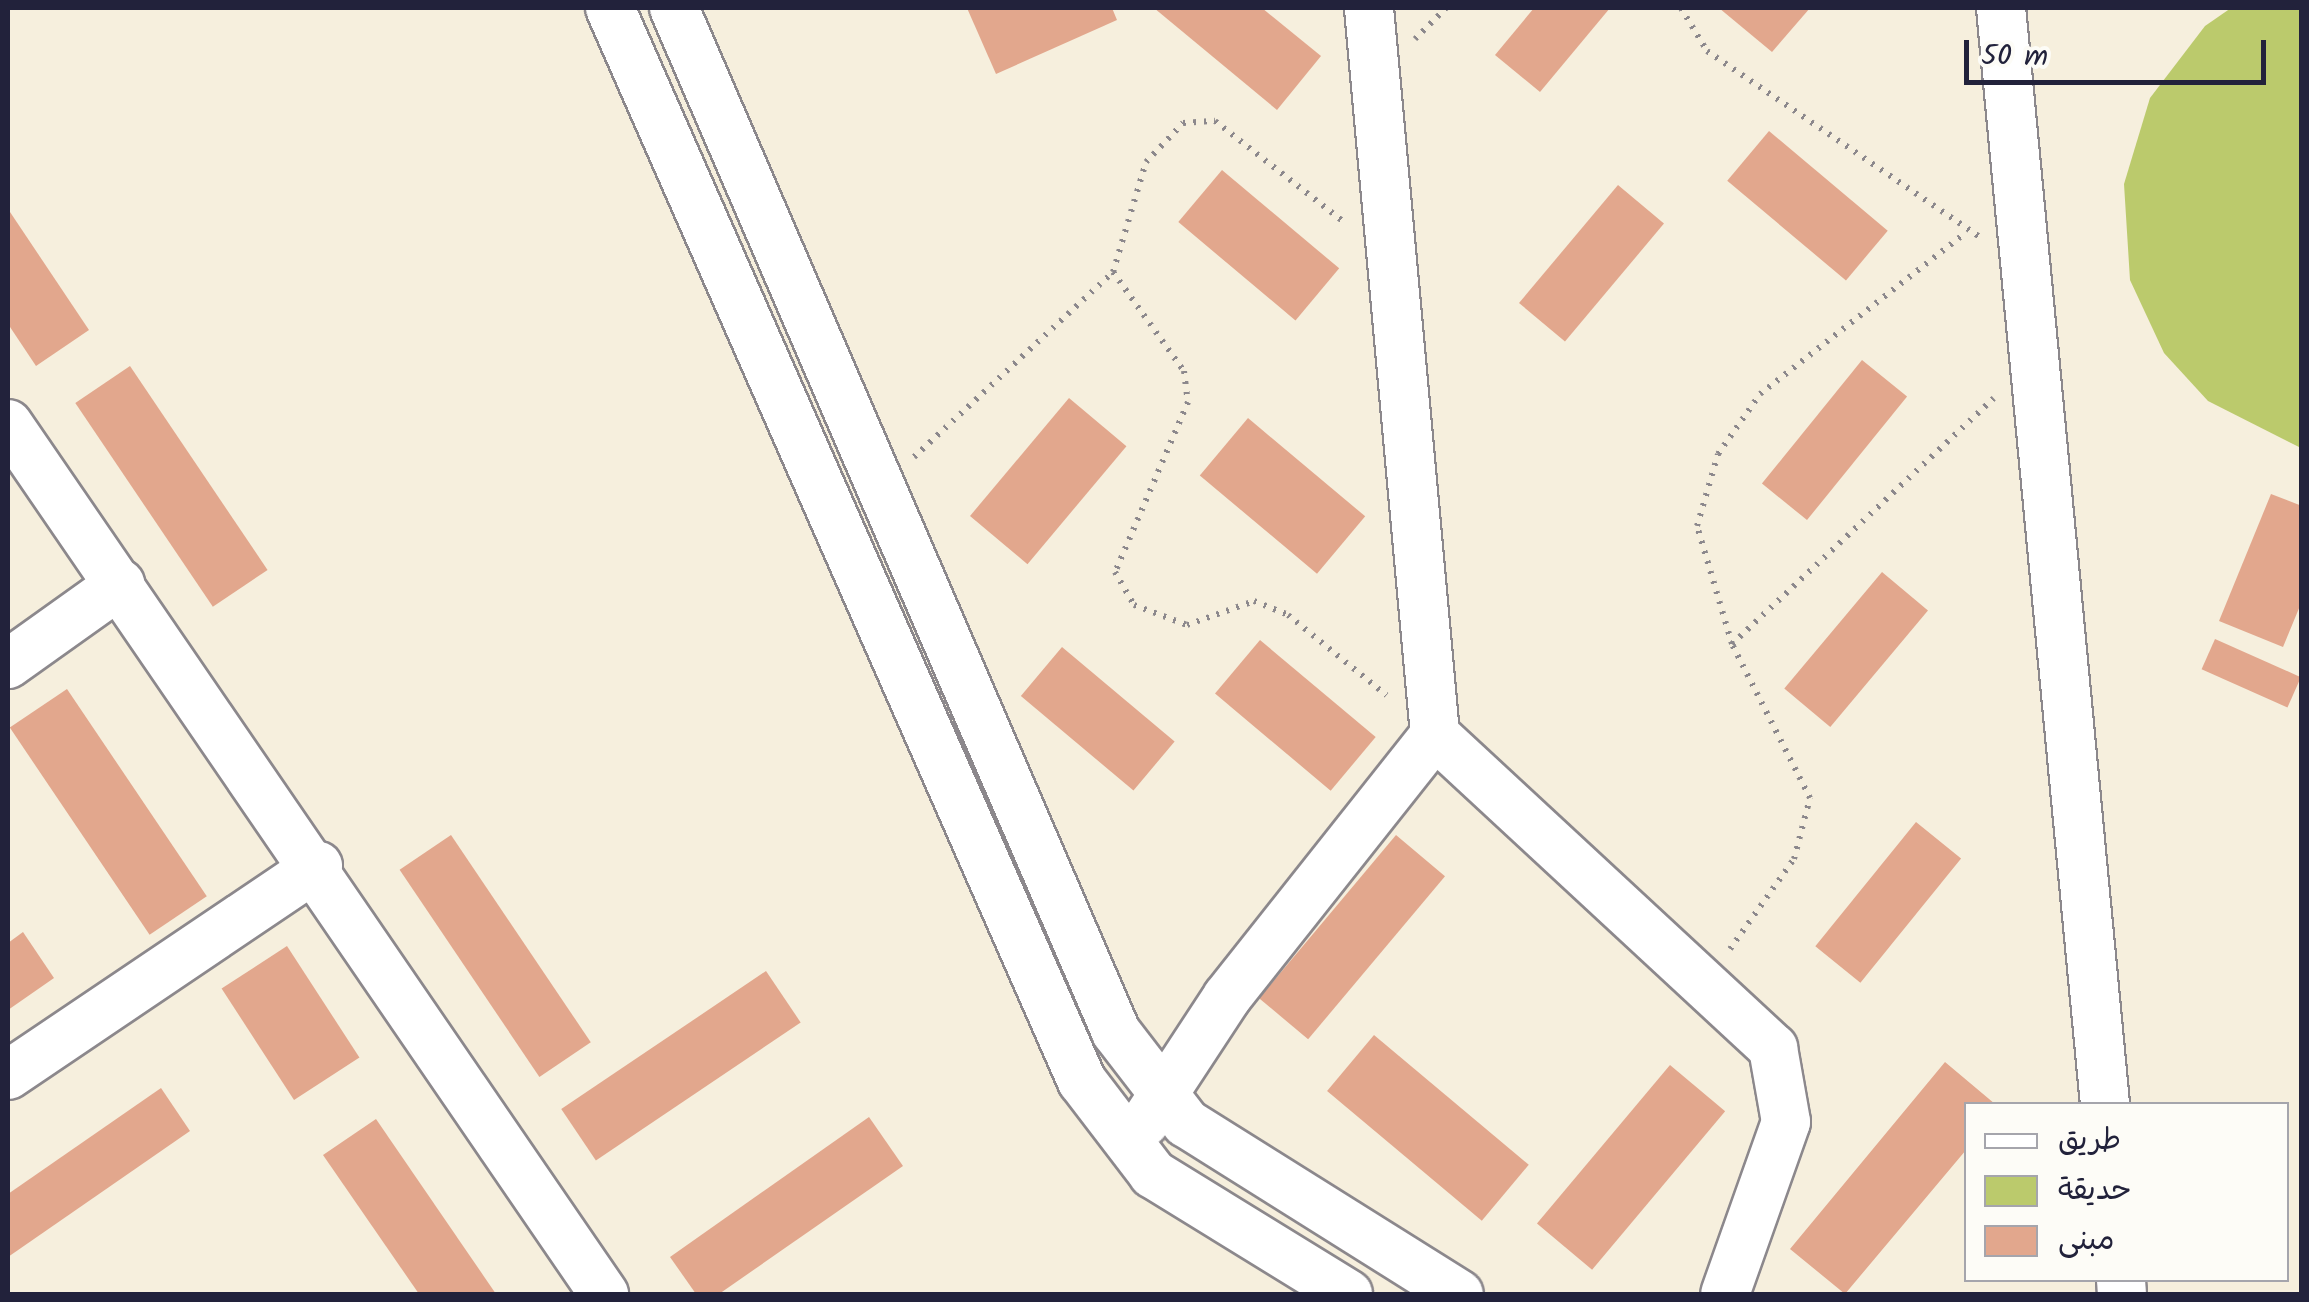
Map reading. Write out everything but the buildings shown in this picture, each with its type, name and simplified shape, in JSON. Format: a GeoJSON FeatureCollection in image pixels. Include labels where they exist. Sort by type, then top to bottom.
{"type":"FeatureCollection","features":[{"type":"Feature","properties":{"kind":"street"},"geometry":{"type":"LineString","coordinates":[[610,8],[1082,1081],[1127,1150],[1348,1294]]}},
{"type":"Feature","properties":{"kind":"street"},"geometry":{"type":"LineString","coordinates":[[1370,8],[1434,734],[1708,982],[1773,1048],[1786,1096],[1786,1122],[1725,1294]]}},
{"type":"Feature","properties":{"kind":"street"},"geometry":{"type":"LineString","coordinates":[[2001,8],[2105,1102]]}},
{"type":"Feature","properties":{"kind":"street"},"geometry":{"type":"LineString","coordinates":[[680,10],[1116,1032],[1159,1100],[1460,1294]]}},
{"type":"Feature","properties":{"kind":"street"},"geometry":{"type":"LineString","coordinates":[[8,424],[318,866],[604,1294]]}},
{"type":"Feature","properties":{"kind":"street"},"geometry":{"type":"LineString","coordinates":[[8,664],[120,584]]}},
{"type":"Feature","properties":{"kind":"street"},"geometry":{"type":"LineString","coordinates":[[1127,1150],[1227,997],[1434,734]]}},
{"type":"Feature","properties":{"kind":"street"},"geometry":{"type":"LineString","coordinates":[[8,1076],[318,866]]}},
{"type":"Feature","properties":{"kind":"path"},"geometry":{"type":"LineString","coordinates":[[1681,8],[1707,51],[1965,232],[2026,253]]}},
{"type":"Feature","properties":{"kind":"path"},"geometry":{"type":"LineString","coordinates":[[884,485],[1113,272],[1158,142],[1183,123],[1215,121],[1392,259]]}},
{"type":"Feature","properties":{"kind":"path"},"geometry":{"type":"LineString","coordinates":[[1708,982],[1794,859],[1810,798],[1732,644],[1697,526],[1718,454],[1760,394],[1965,232]]}},
{"type":"Feature","properties":{"kind":"path"},"geometry":{"type":"LineString","coordinates":[[1113,272],[1184,371],[1188,402],[1115,572],[1134,606],[1187,625],[1254,601],[1288,614],[1434,734]]}},
{"type":"Feature","properties":{"kind":"path"},"geometry":{"type":"LineString","coordinates":[[1732,644],[2035,359]]}},
{"type":"Feature","properties":{"kind":"green space"},"geometry":{"type":"Polygon","coordinates":[[[2231,8],[2301,8],[2301,448],[2208,401],[2164,353],[2130,280],[2124,184],[2150,98],[2205,26],[2231,8]]]}}]}
